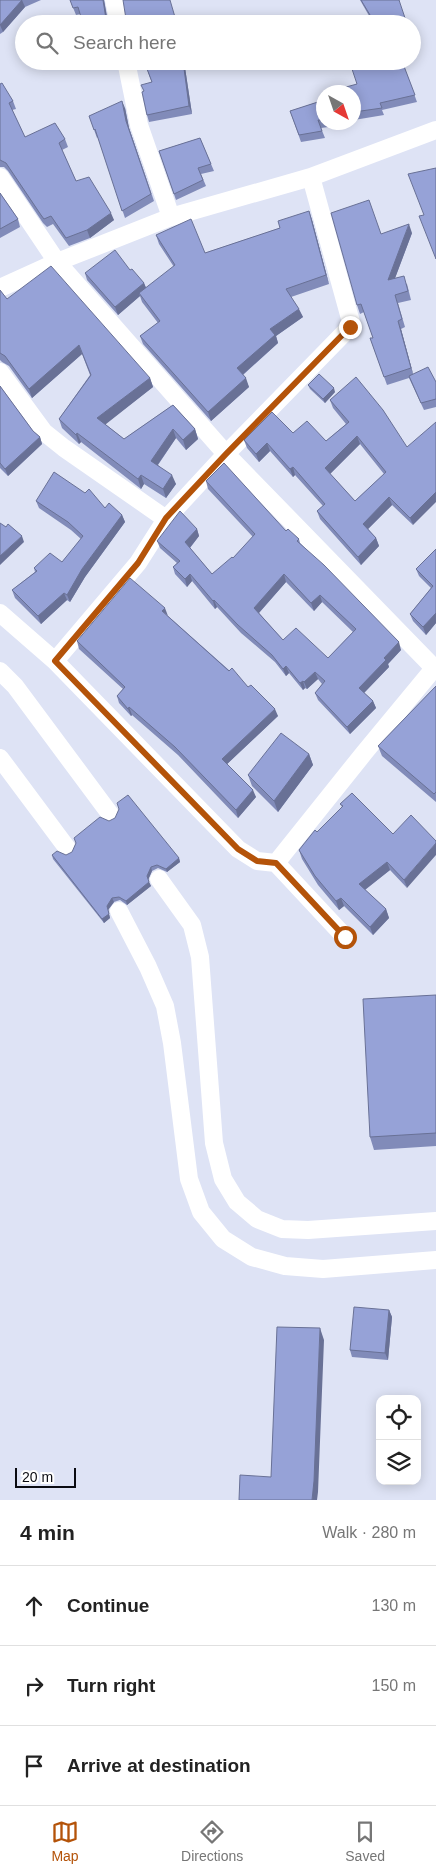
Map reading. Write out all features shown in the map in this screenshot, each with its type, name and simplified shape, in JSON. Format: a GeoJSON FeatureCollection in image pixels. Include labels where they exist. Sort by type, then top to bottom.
{"type":"FeatureCollection","features":[{"type":"Feature","properties":{"kind":"street"},"geometry":{"type":"LineString","coordinates":[[114,0],[117,15]]}},
{"type":"Feature","properties":{"kind":"street"},"geometry":{"type":"LineString","coordinates":[[128,70],[138,125],[171,217]]}},
{"type":"Feature","properties":{"kind":"street"},"geometry":{"type":"LineString","coordinates":[[0,288],[57,262],[171,217],[311,177],[436,130]]}},
{"type":"Feature","properties":{"kind":"street"},"geometry":{"type":"LineString","coordinates":[[0,177],[57,262],[226,454],[435,669],[276,863]]}},
{"type":"Feature","properties":{"kind":"street"},"geometry":{"type":"LineString","coordinates":[[55,661],[138,563],[166,518],[350,327],[352,322],[311,177]]}},
{"type":"Feature","properties":{"kind":"street"},"geometry":{"type":"LineString","coordinates":[[0,372],[44,432],[64,448],[166,518]]}},
{"type":"Feature","properties":{"kind":"street"},"geometry":{"type":"LineString","coordinates":[[0,613],[55,661],[238,849],[257,861],[276,863],[345,937]]}},
{"type":"Feature","properties":{"kind":"street"},"geometry":{"type":"LineString","coordinates":[[0,671],[15,686],[110,814]]}},
{"type":"Feature","properties":{"kind":"street"},"geometry":{"type":"LineString","coordinates":[[0,758],[67,848]]}},
{"type":"Feature","properties":{"kind":"street"},"geometry":{"type":"LineString","coordinates":[[159,879],[192,925],[200,957],[214,1143],[223,1179],[237,1202],[257,1219],[282,1229],[308,1230],[436,1222]]}},
{"type":"Feature","properties":{"kind":"street"},"geometry":{"type":"LineString","coordinates":[[119,911],[148,968],[164,1006],[172,1043],[188,1179],[201,1212],[223,1239],[252,1258],[285,1266],[323,1269],[436,1260]]}},
{"type":"Feature","properties":{"kind":"building"},"geometry":{"type":"Polygon","coordinates":[[[0,0],[22,0],[0,25],[0,0]]]}},
{"type":"Feature","properties":{"kind":"building"},"geometry":{"type":"Polygon","coordinates":[[[70,0],[103,0],[105,15],[80,15],[78,7],[73,8],[70,0]]]}},
{"type":"Feature","properties":{"kind":"building"},"geometry":{"type":"Polygon","coordinates":[[[123,0],[170,0],[174,15],[125,15],[123,0]]]}},
{"type":"Feature","properties":{"kind":"building"},"geometry":{"type":"Polygon","coordinates":[[[361,0],[399,0],[404,15],[370,15],[361,0]]]}},
{"type":"Feature","properties":{"kind":"building"},"geometry":{"type":"Polygon","coordinates":[[[147,70],[184,70],[189,106],[147,115],[142,92],[144,91],[141,85],[152,82],[147,70]]]}},
{"type":"Feature","properties":{"kind":"building"},"geometry":{"type":"Polygon","coordinates":[[[352,70],[405,70],[415,95],[380,103],[382,108],[361,111],[361,85],[353,85],[357,84],[352,70]]]}},
{"type":"Feature","properties":{"kind":"building"},"geometry":{"type":"Polygon","coordinates":[[[2,83],[13,101],[9,103],[25,137],[55,123],[65,139],[59,143],[76,181],[89,177],[111,213],[87,230],[66,238],[51,216],[44,219],[6,163],[0,160],[0,84],[2,83]]]}},
{"type":"Feature","properties":{"kind":"building"},"geometry":{"type":"Polygon","coordinates":[[[122,101],[126,121],[151,194],[122,211],[89,116],[122,101]]]}},
{"type":"Feature","properties":{"kind":"building"},"geometry":{"type":"Polygon","coordinates":[[[316,103],[316,130],[322,131],[299,135],[290,111],[316,103]]]}},
{"type":"Feature","properties":{"kind":"building"},"geometry":{"type":"Polygon","coordinates":[[[200,138],[211,164],[198,168],[203,180],[174,194],[159,151],[200,138]]]}},
{"type":"Feature","properties":{"kind":"building"},"geometry":{"type":"Polygon","coordinates":[[[436,168],[436,259],[419,216],[424,215],[408,174],[436,168]]]}},
{"type":"Feature","properties":{"kind":"building"},"geometry":{"type":"Polygon","coordinates":[[[0,193],[18,219],[0,229],[0,193]]]}},
{"type":"Feature","properties":{"kind":"building"},"geometry":{"type":"Polygon","coordinates":[[[369,200],[381,234],[409,224],[388,280],[404,276],[408,291],[395,295],[402,319],[398,321],[411,368],[384,377],[370,338],[373,338],[361,304],[357,305],[331,213],[369,200]]]}},
{"type":"Feature","properties":{"kind":"building"},"geometry":{"type":"Polygon","coordinates":[[[309,211],[326,275],[286,289],[299,309],[270,329],[275,335],[237,368],[246,378],[208,412],[140,336],[160,321],[139,293],[175,265],[156,235],[191,219],[205,253],[280,228],[278,221],[309,211]]]}},
{"type":"Feature","properties":{"kind":"building"},"geometry":{"type":"Polygon","coordinates":[[[115,250],[130,270],[132,269],[144,283],[115,307],[85,273],[115,250]]]}},
{"type":"Feature","properties":{"kind":"building"},"geometry":{"type":"Polygon","coordinates":[[[51,266],[150,378],[97,418],[124,439],[173,405],[195,429],[183,440],[173,429],[151,461],[172,475],[163,489],[141,475],[138,479],[77,433],[76,435],[59,419],[91,375],[79,345],[29,389],[5,356],[0,353],[0,290],[7,299],[51,266]]]}},
{"type":"Feature","properties":{"kind":"building"},"geometry":{"type":"Polygon","coordinates":[[[428,367],[436,382],[436,399],[421,403],[409,376],[428,367]]]}},
{"type":"Feature","properties":{"kind":"building"},"geometry":{"type":"Polygon","coordinates":[[[319,374],[334,388],[323,399],[308,385],[319,374]]]}},
{"type":"Feature","properties":{"kind":"building"},"geometry":{"type":"Polygon","coordinates":[[[356,377],[383,410],[407,447],[436,422],[436,492],[410,518],[389,497],[363,524],[376,538],[358,557],[317,511],[325,504],[293,467],[290,469],[267,443],[256,454],[244,440],[272,412],[293,433],[307,421],[326,441],[349,422],[330,400],[356,377]],[[357,436],[325,468],[355,501],[386,472],[357,436]]]}},
{"type":"Feature","properties":{"kind":"building"},"geometry":{"type":"Polygon","coordinates":[[[0,386],[33,431],[40,437],[5,469],[0,463],[0,386]]]}},
{"type":"Feature","properties":{"kind":"building"},"geometry":{"type":"Polygon","coordinates":[[[224,463],[286,531],[288,529],[299,539],[297,541],[324,565],[399,642],[384,658],[386,660],[359,688],[373,701],[347,727],[315,693],[325,681],[315,672],[304,682],[300,683],[286,666],[283,669],[272,655],[213,601],[190,574],[185,579],[173,567],[180,561],[157,541],[180,511],[197,529],[185,542],[212,574],[233,558],[255,534],[206,481],[224,463]],[[284,574],[254,608],[283,640],[296,628],[328,658],[356,629],[320,595],[311,603],[284,574]]]}},
{"type":"Feature","properties":{"kind":"building"},"geometry":{"type":"Polygon","coordinates":[[[54,472],[85,493],[89,489],[105,508],[109,503],[122,515],[82,569],[67,595],[64,593],[38,616],[12,590],[37,571],[34,568],[50,553],[62,562],[83,536],[68,522],[36,501],[54,472]]]}},
{"type":"Feature","properties":{"kind":"building"},"geometry":{"type":"Polygon","coordinates":[[[0,523],[6,527],[8,524],[22,536],[0,556],[0,523]]]}},
{"type":"Feature","properties":{"kind":"building"},"geometry":{"type":"Polygon","coordinates":[[[436,549],[436,613],[423,627],[410,614],[433,586],[416,569],[436,549]]]}},
{"type":"Feature","properties":{"kind":"building"},"geometry":{"type":"Polygon","coordinates":[[[130,578],[165,608],[162,611],[229,671],[232,668],[248,687],[251,685],[275,709],[222,759],[253,790],[236,810],[175,747],[129,707],[128,709],[117,696],[125,687],[77,641],[130,578]]]}},
{"type":"Feature","properties":{"kind":"building"},"geometry":{"type":"Polygon","coordinates":[[[436,686],[436,792],[434,794],[378,746],[436,686]]]}},
{"type":"Feature","properties":{"kind":"building"},"geometry":{"type":"Polygon","coordinates":[[[281,733],[309,754],[274,801],[248,775],[281,733]]]}},
{"type":"Feature","properties":{"kind":"building"},"geometry":{"type":"Polygon","coordinates":[[[352,793],[393,834],[411,815],[436,841],[404,880],[387,862],[359,884],[386,909],[370,927],[341,898],[336,901],[315,876],[299,850],[315,830],[317,832],[343,806],[340,804],[352,793]]]}},
{"type":"Feature","properties":{"kind":"building"},"geometry":{"type":"Polygon","coordinates":[[[128,795],[179,858],[166,869],[157,865],[151,867],[147,876],[149,882],[126,901],[119,897],[112,898],[107,906],[109,914],[102,919],[52,855],[57,851],[66,855],[72,852],[76,843],[74,838],[100,817],[109,821],[115,818],[119,809],[117,803],[128,795]]]}},
{"type":"Feature","properties":{"kind":"building"},"geometry":{"type":"Polygon","coordinates":[[[436,995],[436,1133],[370,1137],[363,999],[436,995]]]}},
{"type":"Feature","properties":{"kind":"building"},"geometry":{"type":"Polygon","coordinates":[[[354,1307],[389,1310],[385,1353],[350,1350],[354,1307]]]}},
{"type":"Feature","properties":{"kind":"building"},"geometry":{"type":"Polygon","coordinates":[[[277,1327],[320,1328],[312,1500],[239,1500],[240,1475],[271,1477],[277,1327]]]}},
{"type":"Feature","properties":{"kind":"route"},"geometry":{"type":"LineString","coordinates":[[345,937],[276,863],[257,861],[238,849],[55,661],[138,563],[166,518],[350,327]]}}]}
